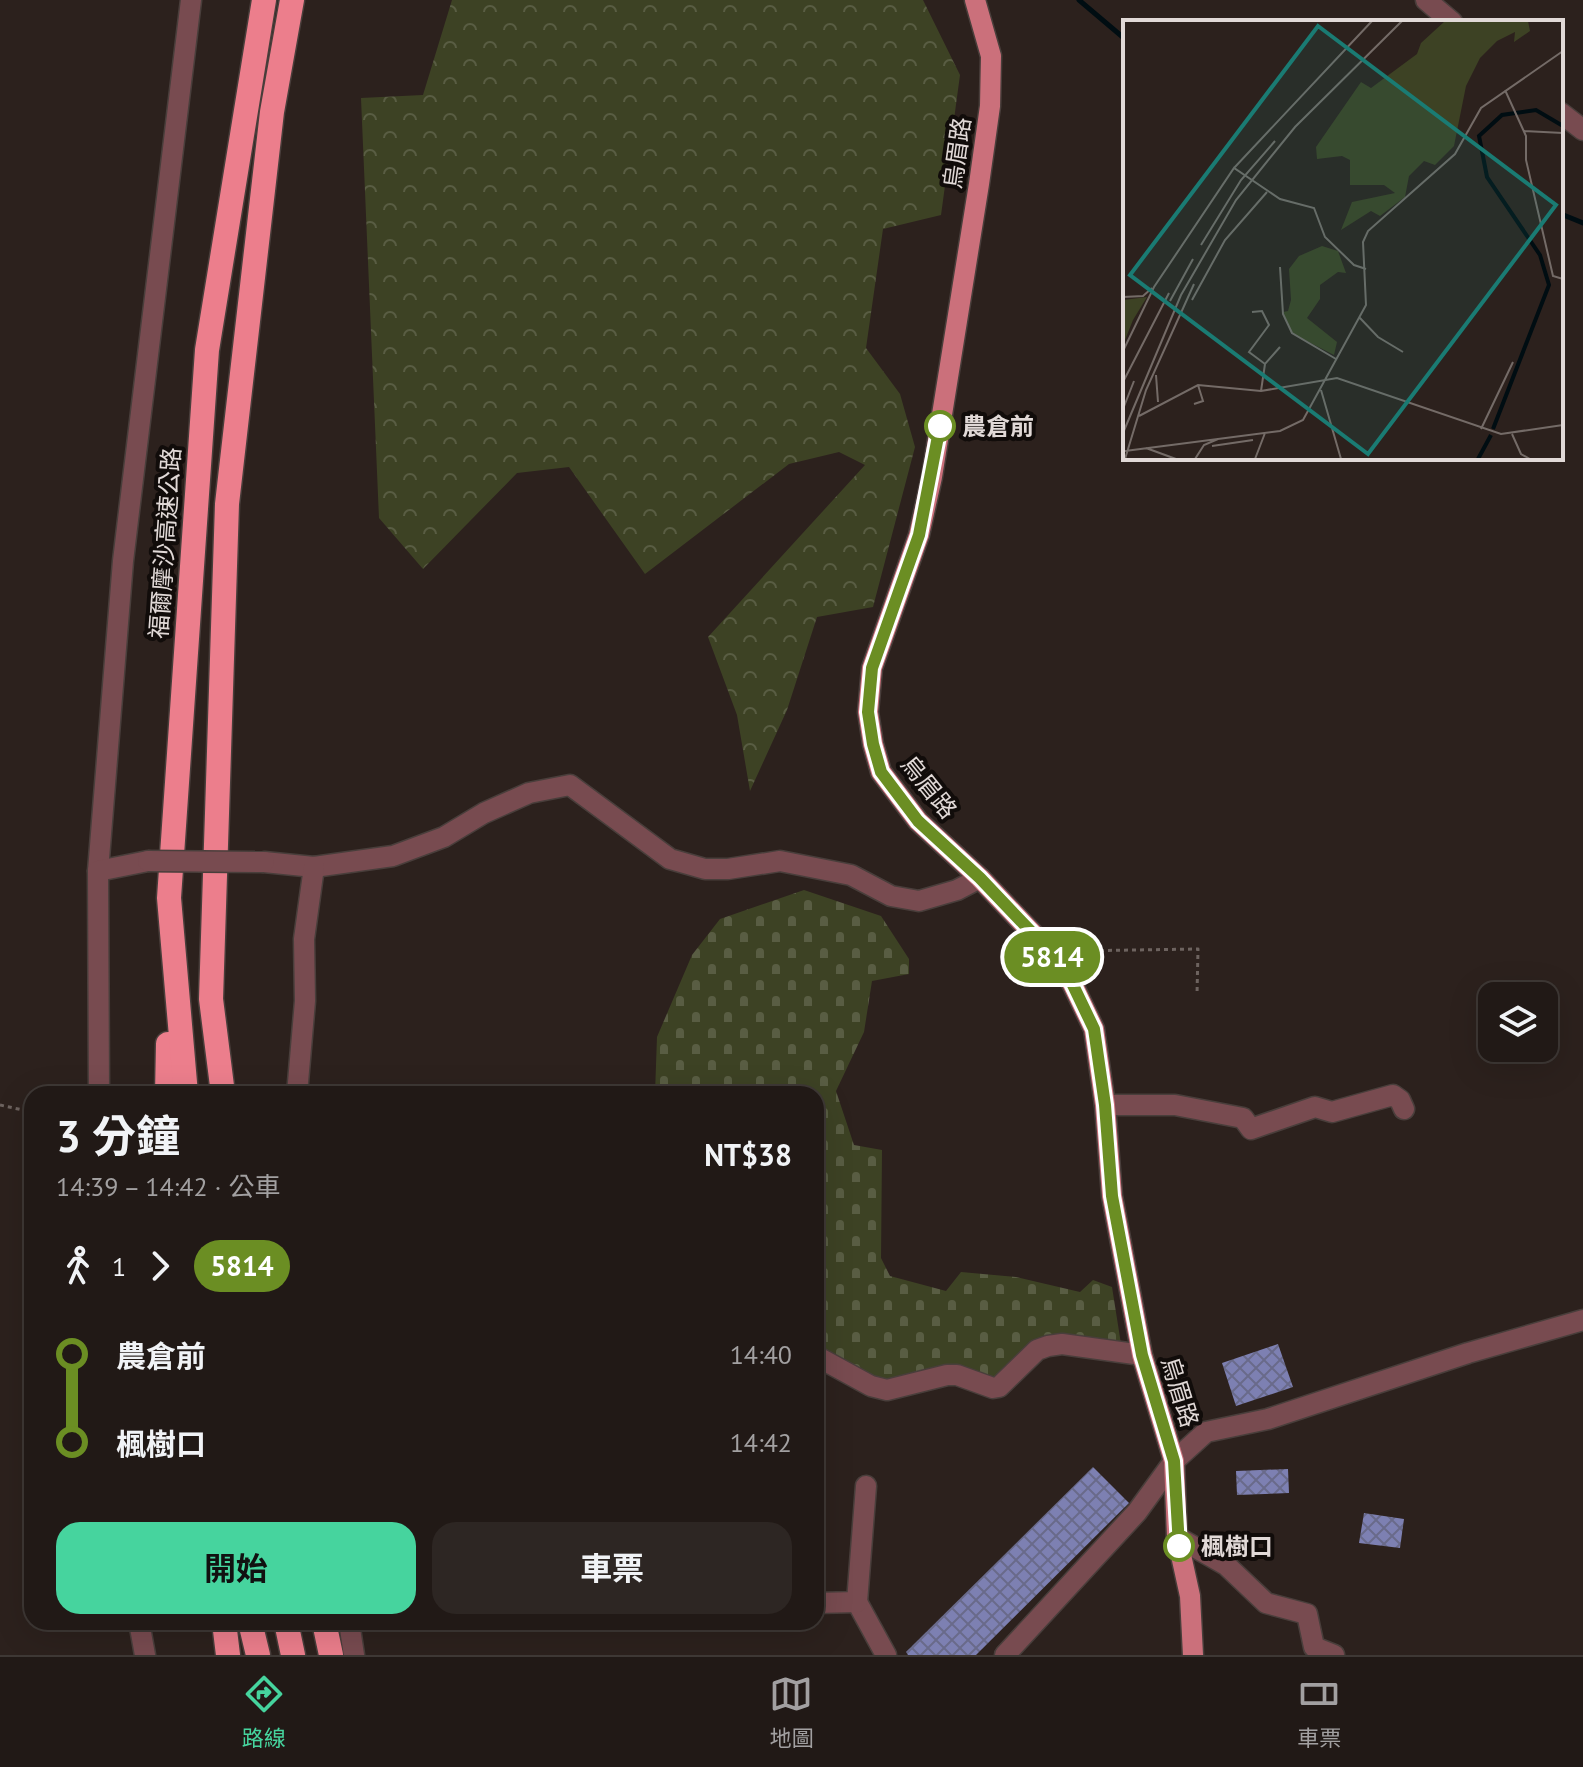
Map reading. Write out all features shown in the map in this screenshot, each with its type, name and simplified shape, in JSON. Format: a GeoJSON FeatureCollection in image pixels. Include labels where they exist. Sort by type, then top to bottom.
{"type":"FeatureCollection","features":[{"type":"Feature","properties":{"kind":"highway","name":"福爾摩沙高速公路"},"geometry":{"type":"LineString","coordinates":[[185,1086],[169,898],[207,350],[264,0]]}},
{"type":"Feature","properties":{"kind":"highway"},"geometry":{"type":"LineString","coordinates":[[222,1086],[211,999],[227,504],[272,112],[292,0]]}},
{"type":"Feature","properties":{"kind":"highway"},"geometry":{"type":"LineString","coordinates":[[167,1086],[169,898]]}},
{"type":"Feature","properties":{"kind":"highway"},"geometry":{"type":"LineString","coordinates":[[225,1630],[228,1655]]}},
{"type":"Feature","properties":{"kind":"highway"},"geometry":{"type":"LineString","coordinates":[[252,1630],[258,1655]]}},
{"type":"Feature","properties":{"kind":"highway"},"geometry":{"type":"LineString","coordinates":[[288,1630],[293,1655]]}},
{"type":"Feature","properties":{"kind":"highway"},"geometry":{"type":"LineString","coordinates":[[326,1630],[331,1655]]}},
{"type":"Feature","properties":{"kind":"main road","name":"烏眉路"},"geometry":{"type":"LineString","coordinates":[[975,0],[991,56],[990,106],[979,184],[932,477],[919,535],[872,668],[868,712],[881,772],[918,821],[980,878],[1048,951],[1072,983],[1094,1029],[1105,1105],[1112,1196],[1142,1355],[1174,1461],[1177,1537],[1190,1596],[1193,1655]]}},
{"type":"Feature","properties":{"kind":"street"},"geometry":{"type":"LineString","coordinates":[[99,1086],[98,871],[123,561],[191,0]]}},
{"type":"Feature","properties":{"kind":"street"},"geometry":{"type":"LineString","coordinates":[[1426,0],[1450,20]]}},
{"type":"Feature","properties":{"kind":"street"},"geometry":{"type":"LineString","coordinates":[[1563,115],[1583,130]]}},
{"type":"Feature","properties":{"kind":"street"},"geometry":{"type":"LineString","coordinates":[[98,871],[148,861],[264,862],[314,867],[393,856],[444,837],[484,813],[529,793],[570,785],[670,859],[705,869],[728,869],[780,861],[851,875],[891,896],[919,901],[957,890],[980,878]]}},
{"type":"Feature","properties":{"kind":"street"},"geometry":{"type":"LineString","coordinates":[[298,1086],[305,1001],[304,939],[314,867]]}},
{"type":"Feature","properties":{"kind":"street"},"geometry":{"type":"LineString","coordinates":[[1105,1105],[1175,1105],[1243,1118],[1251,1129],[1315,1107],[1332,1112],[1393,1095],[1400,1100],[1404,1109]]}},
{"type":"Feature","properties":{"kind":"street"},"geometry":{"type":"LineString","coordinates":[[1174,1461],[1206,1432],[1268,1419],[1468,1353],[1583,1320]]}},
{"type":"Feature","properties":{"kind":"street"},"geometry":{"type":"LineString","coordinates":[[824,1360],[871,1386],[887,1390],[947,1375],[999,1387],[1037,1350],[1062,1344],[1142,1355]]}},
{"type":"Feature","properties":{"kind":"street","name":"烏眉路"},"geometry":{"type":"LineString","coordinates":[[1005,1655],[1137,1512],[1174,1461]]}},
{"type":"Feature","properties":{"kind":"street"},"geometry":{"type":"LineString","coordinates":[[866,1486],[857,1602],[886,1655]]}},
{"type":"Feature","properties":{"kind":"street"},"geometry":{"type":"LineString","coordinates":[[1177,1537],[1226,1565],[1266,1603],[1307,1614],[1314,1647],[1334,1655]]}},
{"type":"Feature","properties":{"kind":"street"},"geometry":{"type":"LineString","coordinates":[[824,1603],[857,1602]]}},
{"type":"Feature","properties":{"kind":"street"},"geometry":{"type":"LineString","coordinates":[[134,1655],[138,1630]]}},
{"type":"Feature","properties":{"kind":"street"},"geometry":{"type":"LineString","coordinates":[[140,1630],[145,1655]]}},
{"type":"Feature","properties":{"kind":"street"},"geometry":{"type":"LineString","coordinates":[[350,1630],[354,1655]]}},
{"type":"Feature","properties":{"kind":"path"},"geometry":{"type":"LineString","coordinates":[[1048,951],[1198,949],[1197,995]]}},
{"type":"Feature","properties":{"kind":"path"},"geometry":{"type":"LineString","coordinates":[[1,1107],[24,1111]]}},
{"type":"Feature","properties":{"kind":"green space"},"geometry":{"type":"Polygon","coordinates":[[[452,0],[923,0],[960,75],[941,215],[883,229],[866,348],[900,394],[915,447],[873,607],[817,617],[787,710],[750,791],[737,715],[708,637],[865,465],[839,452],[789,464],[645,574],[569,467],[517,473],[423,569],[379,518],[361,98],[423,95],[452,0]]]}},
{"type":"Feature","properties":{"kind":"green space"},"geometry":{"type":"Polygon","coordinates":[[[804,890],[881,916],[909,959],[909,974],[872,981],[864,1032],[836,1091],[854,1145],[882,1150],[881,1258],[890,1276],[946,1291],[961,1272],[1016,1277],[1080,1292],[1093,1280],[1112,1287],[1121,1344],[1039,1341],[996,1385],[955,1373],[866,1388],[824,1361],[824,1086],[655,1086],[657,1037],[692,955],[720,919],[804,890]]]}},
{"type":"Feature","properties":{"kind":"building"},"geometry":{"type":"Polygon","coordinates":[[[1278,1344],[1293,1387],[1236,1406],[1222,1363],[1278,1344]]]}},
{"type":"Feature","properties":{"kind":"building"},"geometry":{"type":"Polygon","coordinates":[[[1093,1467],[1129,1503],[976,1655],[908,1655],[906,1652],[1093,1467]]]}},
{"type":"Feature","properties":{"kind":"building"},"geometry":{"type":"Polygon","coordinates":[[[1288,1469],[1289,1493],[1237,1495],[1236,1471],[1288,1469]]]}},
{"type":"Feature","properties":{"kind":"building"},"geometry":{"type":"Polygon","coordinates":[[[1364,1513],[1404,1519],[1400,1548],[1359,1543],[1364,1513]]]}},
{"type":"Feature","properties":{"kind":"waterway"},"geometry":{"type":"LineString","coordinates":[[1079,0],[1123,37]]}},
{"type":"Feature","properties":{"kind":"waterway"},"geometry":{"type":"LineString","coordinates":[[1563,215],[1583,223]]}},
{"type":"Feature","properties":{"kind":"bus line","name":"5814"},"geometry":{"type":"LineString","coordinates":[[940,426],[919,535],[872,668],[868,712],[873,744],[881,772],[918,821],[980,878],[1038,939],[1072,983],[1094,1029],[1105,1105],[1112,1196],[1142,1355],[1174,1461],[1179,1546]]}},
{"type":"Feature","properties":{"kind":"place","name":"農倉前"},"geometry":{"type":"Point","coordinates":[940,426]}},
{"type":"Feature","properties":{"kind":"place","name":"楓樹口"},"geometry":{"type":"Point","coordinates":[1179,1546]}}]}
